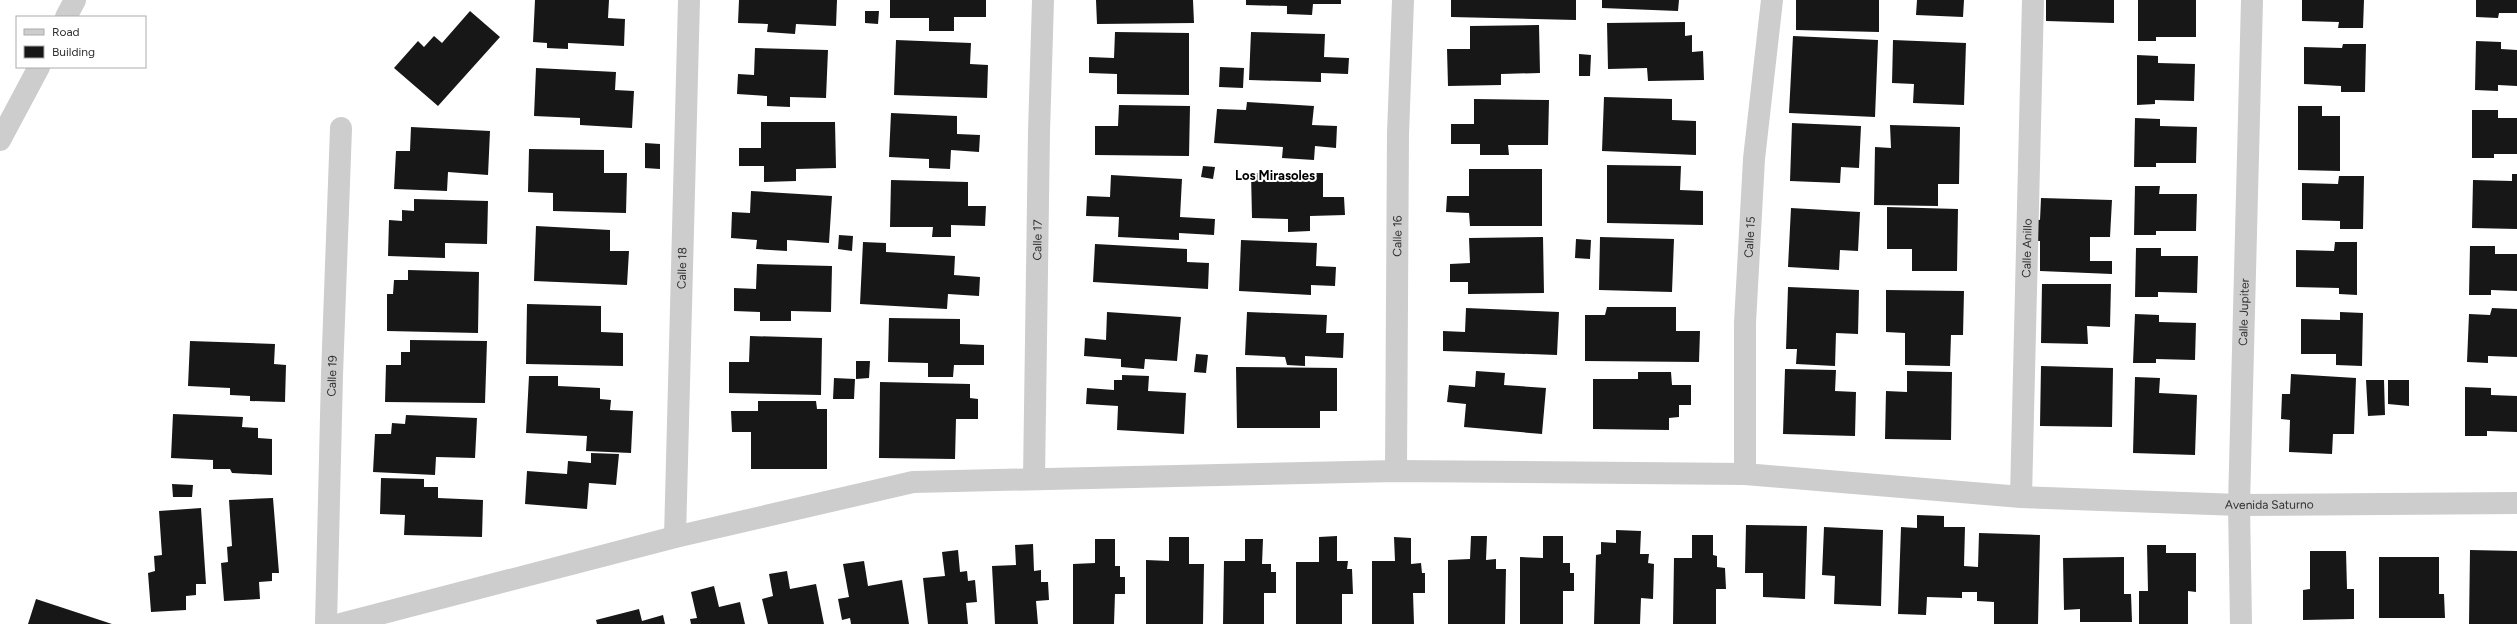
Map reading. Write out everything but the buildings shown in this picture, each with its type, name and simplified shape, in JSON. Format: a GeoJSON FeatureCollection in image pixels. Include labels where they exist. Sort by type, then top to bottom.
{"type":"FeatureCollection","features":[{"type":"Feature","properties":{"kind":"street"},"geometry":{"type":"LineString","coordinates":[[66,16],[74,0]]}},
{"type":"Feature","properties":{"kind":"street","name":"Calle 18"},"geometry":{"type":"LineString","coordinates":[[675,537],[689,0]]}},
{"type":"Feature","properties":{"kind":"street","name":"Calle 17"},"geometry":{"type":"LineString","coordinates":[[1034,479],[1039,132],[1043,0]]}},
{"type":"Feature","properties":{"kind":"street","name":"Calle 16"},"geometry":{"type":"LineString","coordinates":[[1396,471],[1398,134],[1404,0]]}},
{"type":"Feature","properties":{"kind":"street","name":"Calle 15"},"geometry":{"type":"LineString","coordinates":[[1745,474],[1745,323],[1754,159],[1772,0]]}},
{"type":"Feature","properties":{"kind":"street","name":"Calle Anillo"},"geometry":{"type":"LineString","coordinates":[[2021,497],[2033,0]]}},
{"type":"Feature","properties":{"kind":"street","name":"Calle Jupiter"},"geometry":{"type":"LineString","coordinates":[[2241,624],[2239,505],[2252,0]]}},
{"type":"Feature","properties":{"kind":"street"},"geometry":{"type":"LineString","coordinates":[[1,137],[38,68]]}},
{"type":"Feature","properties":{"kind":"street","name":"Calle 19"},"geometry":{"type":"LineString","coordinates":[[326,624],[332,375],[341,128]]}},
{"type":"Feature","properties":{"kind":"street","name":"Avenida Saturno"},"geometry":{"type":"LineString","coordinates":[[341,624],[675,537],[913,482],[1396,471],[1745,474],[2021,497],[2239,505],[2517,503]]}},
{"type":"Feature","properties":{"kind":"district","name":"Los Mirasoles"},"geometry":{"type":"Point","coordinates":[1275,175]}}]}
